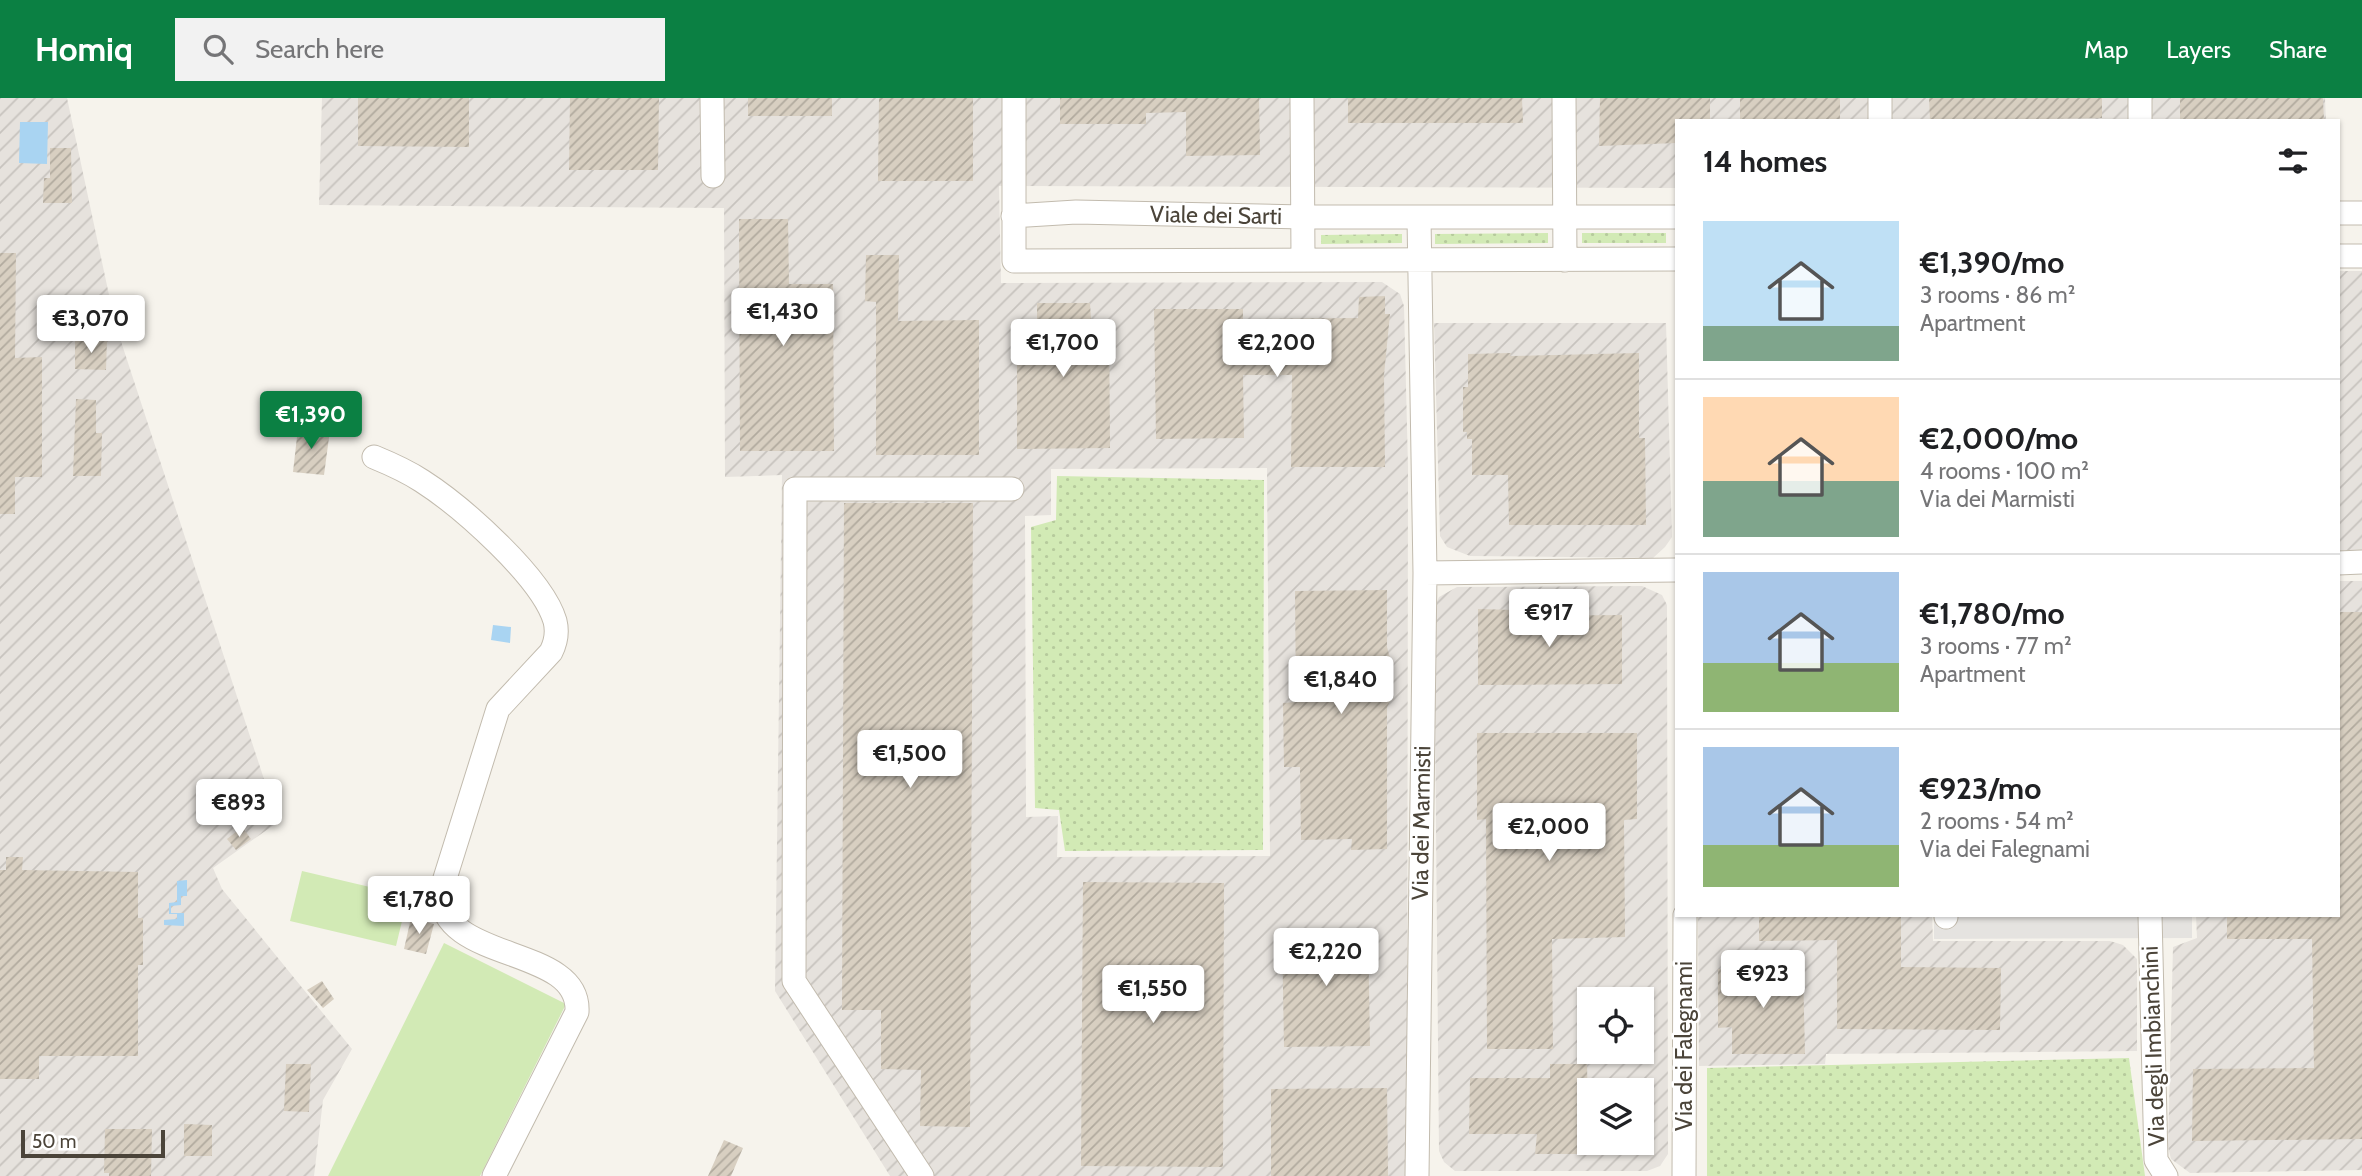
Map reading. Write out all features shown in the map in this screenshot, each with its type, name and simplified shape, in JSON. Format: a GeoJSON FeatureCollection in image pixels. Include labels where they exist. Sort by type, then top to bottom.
{"type":"FeatureCollection","features":[{"type":"Feature","properties":{"kind":"street"},"geometry":{"type":"LineString","coordinates":[[712,98],[713,176]]}},
{"type":"Feature","properties":{"kind":"street"},"geometry":{"type":"LineString","coordinates":[[1013,216],[1014,98]]}},
{"type":"Feature","properties":{"kind":"street"},"geometry":{"type":"LineString","coordinates":[[1302,98],[1303,258]]}},
{"type":"Feature","properties":{"kind":"street"},"geometry":{"type":"LineString","coordinates":[[1564,98],[1562,216],[1565,260]]}},
{"type":"Feature","properties":{"kind":"street"},"geometry":{"type":"LineString","coordinates":[[1880,98],[1880,119]]}},
{"type":"Feature","properties":{"kind":"street"},"geometry":{"type":"LineString","coordinates":[[2140,98],[2140,119]]}},
{"type":"Feature","properties":{"kind":"street","name":"Viale dei Sarti"},"geometry":{"type":"LineString","coordinates":[[1675,218],[1303,217],[1076,212],[1013,216],[1014,261],[1303,258],[1675,259]]}},
{"type":"Feature","properties":{"kind":"street"},"geometry":{"type":"LineString","coordinates":[[2340,213],[2362,213]]}},
{"type":"Feature","properties":{"kind":"street","name":"Via dei Marmisti"},"geometry":{"type":"LineString","coordinates":[[1417,1176],[1425,573],[1419,218]]}},
{"type":"Feature","properties":{"kind":"street"},"geometry":{"type":"LineString","coordinates":[[2340,256],[2362,256]]}},
{"type":"Feature","properties":{"kind":"street"},"geometry":{"type":"LineString","coordinates":[[374,457],[422,481],[491,537],[542,597],[554,618],[557,630],[551,652],[498,709],[440,891],[442,911],[456,929],[556,975],[575,993],[578,1004],[577,1012],[495,1176]]}},
{"type":"Feature","properties":{"kind":"street"},"geometry":{"type":"LineString","coordinates":[[922,1176],[794,981],[795,488],[1012,489]]}},
{"type":"Feature","properties":{"kind":"street"},"geometry":{"type":"LineString","coordinates":[[2340,563],[2362,562]]}},
{"type":"Feature","properties":{"kind":"street"},"geometry":{"type":"LineString","coordinates":[[1425,573],[1675,570]]}},
{"type":"Feature","properties":{"kind":"street","name":"Via dei Falegnami"},"geometry":{"type":"LineString","coordinates":[[1684,1176],[1685,917]]}},
{"type":"Feature","properties":{"kind":"street","name":"Via degli Imbianchini"},"geometry":{"type":"LineString","coordinates":[[2150,917],[2156,1160],[2165,1175]]}},
{"type":"Feature","properties":{"kind":"shaded area"},"geometry":{"type":"Polygon","coordinates":[[[0,98],[67,98],[115,323],[278,822],[213,868],[222,889],[352,1049],[323,1100],[314,1176],[0,1176],[0,98]]]}},
{"type":"Feature","properties":{"kind":"shaded area"},"geometry":{"type":"Polygon","coordinates":[[[322,98],[2325,98],[2326,119],[1675,119],[1675,188],[999,186],[1001,283],[1382,282],[1400,294],[1404,306],[1408,467],[1407,1176],[890,1176],[775,991],[782,475],[725,477],[724,208],[319,205],[322,98]],[[1267,468],[1051,469],[1051,515],[1025,516],[1026,817],[1058,816],[1057,857],[1270,856],[1267,468]]]}},
{"type":"Feature","properties":{"kind":"shaded area"},"geometry":{"type":"Polygon","coordinates":[[[2340,271],[2362,271],[2362,554],[2340,553],[2340,271]]]}},
{"type":"Feature","properties":{"kind":"shaded area"},"geometry":{"type":"Polygon","coordinates":[[[1434,323],[1666,323],[1672,537],[1665,547],[1653,558],[1470,556],[1447,547],[1440,536],[1434,323]]]}},
{"type":"Feature","properties":{"kind":"shaded area"},"geometry":{"type":"Polygon","coordinates":[[[2340,581],[2362,581],[2362,1170],[2190,1173],[2171,1159],[2168,1147],[2173,947],[2197,938],[2196,917],[2340,917],[2340,581]]]}},
{"type":"Feature","properties":{"kind":"shaded area"},"geometry":{"type":"Polygon","coordinates":[[[1642,586],[1662,595],[1667,605],[1668,1154],[1660,1166],[1647,1171],[1455,1171],[1444,1162],[1439,1151],[1434,608],[1439,597],[1457,587],[1642,586]]]}},
{"type":"Feature","properties":{"kind":"shaded area"},"geometry":{"type":"Polygon","coordinates":[[[1698,917],[1932,917],[1933,941],[2110,941],[2123,945],[2137,959],[2137,1051],[1826,1054],[1825,1064],[1699,1066],[1698,917]]]}},
{"type":"Feature","properties":{"kind":"shaded area"},"geometry":{"type":"Polygon","coordinates":[[[1934,917],[2192,917],[2192,938],[1934,939],[1934,917]]]}},
{"type":"Feature","properties":{"kind":"green space"},"geometry":{"type":"Polygon","coordinates":[[[1548,233],[1548,243],[1435,244],[1435,234],[1548,233]]]}},
{"type":"Feature","properties":{"kind":"green space"},"geometry":{"type":"Polygon","coordinates":[[[1582,233],[1666,233],[1666,243],[1582,243],[1582,233]]]}},
{"type":"Feature","properties":{"kind":"green space"},"geometry":{"type":"Polygon","coordinates":[[[1402,234],[1402,243],[1321,244],[1321,235],[1402,234]]]}},
{"type":"Feature","properties":{"kind":"green space"},"geometry":{"type":"Polygon","coordinates":[[[1057,476],[1264,480],[1263,850],[1065,851],[1059,810],[1035,808],[1031,527],[1056,520],[1057,476]]]}},
{"type":"Feature","properties":{"kind":"green space"},"geometry":{"type":"Polygon","coordinates":[[[302,871],[408,896],[396,946],[290,921],[302,871]]]}},
{"type":"Feature","properties":{"kind":"green space"},"geometry":{"type":"Polygon","coordinates":[[[444,943],[566,1004],[480,1176],[328,1176],[444,943]]]}},
{"type":"Feature","properties":{"kind":"green space"},"geometry":{"type":"Polygon","coordinates":[[[2129,1058],[2145,1176],[1707,1176],[1707,1068],[2129,1058]]]}},
{"type":"Feature","properties":{"kind":"water"},"geometry":{"type":"Polygon","coordinates":[[[20,122],[48,122],[47,164],[19,163],[20,122]]]}},
{"type":"Feature","properties":{"kind":"water"},"geometry":{"type":"Polygon","coordinates":[[[493,625],[511,627],[510,643],[491,640],[493,625]]]}},
{"type":"Feature","properties":{"kind":"water"},"geometry":{"type":"Polygon","coordinates":[[[187,880],[187,896],[181,896],[181,905],[171,906],[171,913],[184,913],[184,926],[164,925],[164,920],[177,919],[177,914],[169,914],[169,903],[177,902],[177,881],[187,880]]]}},
{"type":"Feature","properties":{"kind":"building"},"geometry":{"type":"Polygon","coordinates":[[[358,98],[469,98],[469,147],[358,146],[358,98]]]}},
{"type":"Feature","properties":{"kind":"building"},"geometry":{"type":"Polygon","coordinates":[[[570,98],[659,98],[658,170],[569,170],[570,98]]]}},
{"type":"Feature","properties":{"kind":"building"},"geometry":{"type":"Polygon","coordinates":[[[748,98],[832,98],[832,116],[748,116],[748,98]]]}},
{"type":"Feature","properties":{"kind":"building"},"geometry":{"type":"Polygon","coordinates":[[[879,98],[973,98],[973,181],[878,181],[879,98]]]}},
{"type":"Feature","properties":{"kind":"building"},"geometry":{"type":"Polygon","coordinates":[[[1060,98],[1259,98],[1260,155],[1186,156],[1186,112],[1146,113],[1146,124],[1060,124],[1060,98]]]}},
{"type":"Feature","properties":{"kind":"building"},"geometry":{"type":"Polygon","coordinates":[[[1348,98],[1522,98],[1523,123],[1348,123],[1348,98]]]}},
{"type":"Feature","properties":{"kind":"building"},"geometry":{"type":"Polygon","coordinates":[[[1600,98],[1710,98],[1710,119],[1675,119],[1675,143],[1599,146],[1600,98]]]}},
{"type":"Feature","properties":{"kind":"building"},"geometry":{"type":"Polygon","coordinates":[[[1740,98],[1840,98],[1840,119],[1740,119],[1740,98]]]}},
{"type":"Feature","properties":{"kind":"building"},"geometry":{"type":"Polygon","coordinates":[[[1929,98],[2102,98],[2102,118],[1930,119],[1929,98]]]}},
{"type":"Feature","properties":{"kind":"building"},"geometry":{"type":"Polygon","coordinates":[[[2180,98],[2323,98],[2324,119],[2180,119],[2180,98]]]}},
{"type":"Feature","properties":{"kind":"building"},"geometry":{"type":"Polygon","coordinates":[[[50,148],[71,148],[72,203],[43,203],[44,178],[50,178],[50,148]]]}},
{"type":"Feature","properties":{"kind":"building"},"geometry":{"type":"Polygon","coordinates":[[[739,219],[788,219],[789,284],[833,284],[834,451],[740,451],[739,219]]]}},
{"type":"Feature","properties":{"kind":"building"},"geometry":{"type":"Polygon","coordinates":[[[0,253],[16,253],[15,358],[42,357],[42,477],[15,477],[15,514],[0,514],[0,253]]]}},
{"type":"Feature","properties":{"kind":"building"},"geometry":{"type":"Polygon","coordinates":[[[866,255],[899,255],[898,321],[979,320],[979,455],[876,455],[876,302],[865,301],[866,255]]]}},
{"type":"Feature","properties":{"kind":"building"},"geometry":{"type":"Polygon","coordinates":[[[1385,296],[1385,314],[1390,314],[1384,375],[1385,467],[1291,467],[1292,375],[1243,375],[1244,438],[1156,439],[1154,309],[1243,309],[1243,319],[1358,318],[1359,297],[1385,296]]]}},
{"type":"Feature","properties":{"kind":"building"},"geometry":{"type":"Polygon","coordinates":[[[1037,303],[1090,303],[1091,319],[1109,319],[1110,448],[1017,449],[1017,320],[1037,320],[1037,303]]]}},
{"type":"Feature","properties":{"kind":"building"},"geometry":{"type":"Polygon","coordinates":[[[75,340],[107,340],[106,370],[75,369],[75,340]]]}},
{"type":"Feature","properties":{"kind":"building"},"geometry":{"type":"Polygon","coordinates":[[[1511,353],[1510,356],[1639,353],[1639,438],[1645,438],[1646,525],[1509,525],[1508,475],[1472,475],[1472,439],[1467,439],[1467,432],[1463,432],[1463,387],[1468,387],[1468,354],[1511,353]]]}},
{"type":"Feature","properties":{"kind":"building"},"geometry":{"type":"Polygon","coordinates":[[[76,399],[96,400],[96,433],[102,433],[101,476],[73,476],[76,399]]]}},
{"type":"Feature","properties":{"kind":"building"},"geometry":{"type":"Polygon","coordinates":[[[298,428],[330,430],[324,475],[293,472],[298,428]]]}},
{"type":"Feature","properties":{"kind":"building"},"geometry":{"type":"Polygon","coordinates":[[[844,503],[973,503],[970,1127],[920,1126],[921,1070],[881,1069],[881,1010],[842,1010],[844,503]]]}},
{"type":"Feature","properties":{"kind":"building"},"geometry":{"type":"Polygon","coordinates":[[[1387,590],[1387,647],[1392,665],[1391,700],[1387,707],[1387,849],[1351,850],[1352,839],[1301,840],[1300,767],[1284,767],[1283,703],[1296,702],[1295,591],[1387,590]]]}},
{"type":"Feature","properties":{"kind":"building"},"geometry":{"type":"Polygon","coordinates":[[[1478,609],[1514,610],[1515,616],[1622,615],[1622,684],[1478,685],[1478,609]]]}},
{"type":"Feature","properties":{"kind":"building"},"geometry":{"type":"Polygon","coordinates":[[[2340,612],[2362,612],[2362,1139],[2192,1141],[2193,1069],[2314,1068],[2312,939],[2227,939],[2227,917],[2340,917],[2340,612]]]}},
{"type":"Feature","properties":{"kind":"building"},"geometry":{"type":"Polygon","coordinates":[[[1477,733],[1637,733],[1637,819],[1624,820],[1625,937],[1552,939],[1553,1049],[1487,1049],[1486,819],[1477,820],[1477,733]]]}},
{"type":"Feature","properties":{"kind":"building"},"geometry":{"type":"Polygon","coordinates":[[[242,827],[251,839],[236,850],[227,839],[242,827]]]}},
{"type":"Feature","properties":{"kind":"building"},"geometry":{"type":"Polygon","coordinates":[[[6,857],[23,857],[22,870],[138,872],[138,918],[143,918],[143,965],[138,965],[138,1056],[39,1056],[39,1079],[0,1079],[0,870],[6,870],[6,857]]]}},
{"type":"Feature","properties":{"kind":"building"},"geometry":{"type":"Polygon","coordinates":[[[1083,882],[1224,883],[1223,1167],[1081,1166],[1083,882]]]}},
{"type":"Feature","properties":{"kind":"building"},"geometry":{"type":"Polygon","coordinates":[[[1759,917],[1901,917],[1901,967],[2001,968],[2000,1030],[1837,1029],[1837,940],[1759,941],[1759,917]]]}},
{"type":"Feature","properties":{"kind":"building"},"geometry":{"type":"Polygon","coordinates":[[[411,918],[434,924],[426,954],[404,949],[411,918]]]}},
{"type":"Feature","properties":{"kind":"building"},"geometry":{"type":"Polygon","coordinates":[[[1368,930],[1370,1046],[1284,1047],[1282,931],[1368,930]]]}},
{"type":"Feature","properties":{"kind":"building"},"geometry":{"type":"Polygon","coordinates":[[[1718,969],[1803,969],[1805,1054],[1732,1054],[1732,1027],[1718,1028],[1718,969]]]}},
{"type":"Feature","properties":{"kind":"building"},"geometry":{"type":"Polygon","coordinates":[[[322,981],[334,999],[323,1008],[307,990],[322,981]]]}},
{"type":"Feature","properties":{"kind":"building"},"geometry":{"type":"Polygon","coordinates":[[[286,1064],[311,1064],[309,1112],[284,1111],[286,1064]]]}},
{"type":"Feature","properties":{"kind":"building"},"geometry":{"type":"Polygon","coordinates":[[[1550,1064],[1587,1064],[1587,1078],[1577,1078],[1577,1154],[1535,1154],[1537,1134],[1469,1134],[1470,1078],[1550,1078],[1550,1064]]]}},
{"type":"Feature","properties":{"kind":"building"},"geometry":{"type":"Polygon","coordinates":[[[1387,1088],[1388,1176],[1271,1176],[1271,1089],[1387,1088]]]}},
{"type":"Feature","properties":{"kind":"building"},"geometry":{"type":"Polygon","coordinates":[[[184,1124],[212,1125],[212,1156],[184,1156],[184,1124]]]}},
{"type":"Feature","properties":{"kind":"building"},"geometry":{"type":"Polygon","coordinates":[[[105,1129],[152,1129],[151,1176],[109,1176],[109,1173],[104,1173],[105,1129]]]}},
{"type":"Feature","properties":{"kind":"building"},"geometry":{"type":"Polygon","coordinates":[[[724,1140],[743,1148],[731,1176],[708,1176],[724,1140]]]}}]}
